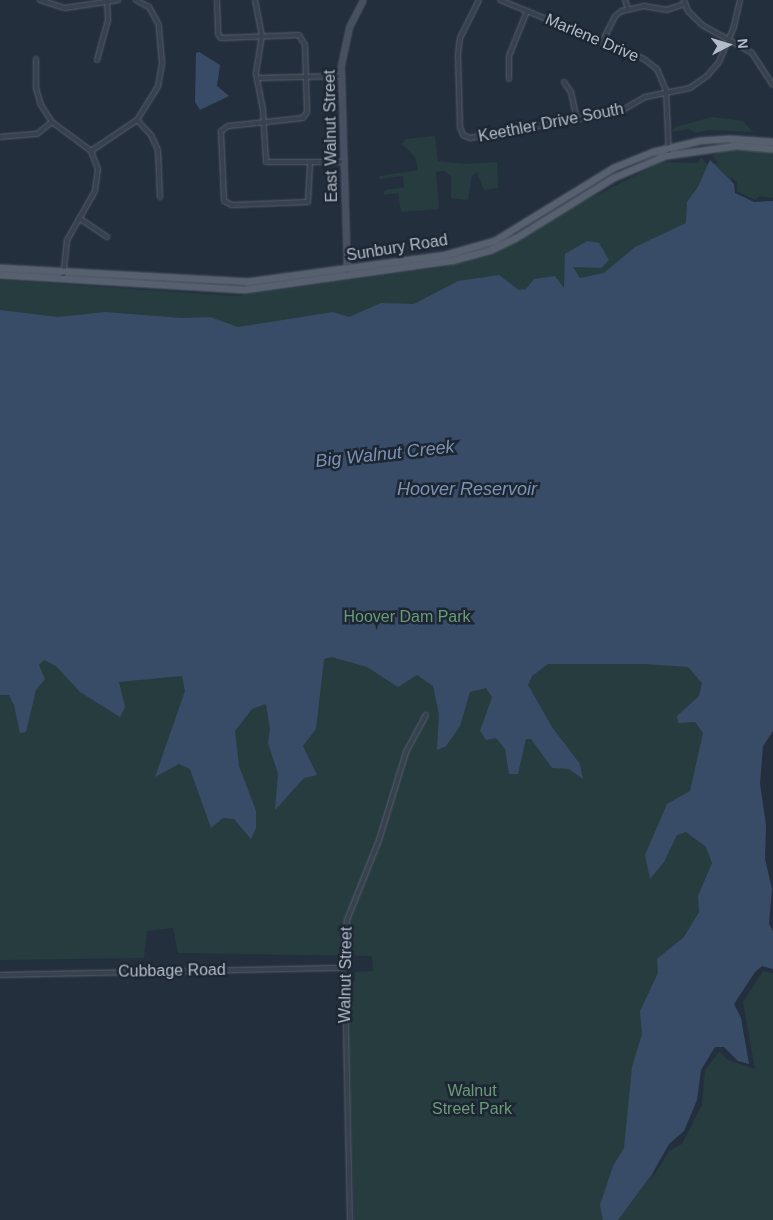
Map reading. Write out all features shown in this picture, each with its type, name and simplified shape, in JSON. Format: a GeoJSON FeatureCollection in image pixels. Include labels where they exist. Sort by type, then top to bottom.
{"type":"FeatureCollection","features":[{"type":"Feature","properties":{"kind":"main road","name":"East Walnut Street"},"geometry":{"type":"LineString","coordinates":[[347,273],[341,76],[346,39],[363,0]]}},
{"type":"Feature","properties":{"kind":"main road","name":"Sunbury Road"},"geometry":{"type":"LineString","coordinates":[[64,276],[110,274],[247,282],[347,273],[393,262],[453,253],[495,240],[614,168],[668,148],[730,139],[773,142]]}},
{"type":"Feature","properties":{"kind":"main road","name":"Sunbury Road"},"geometry":{"type":"LineString","coordinates":[[0,268],[64,276],[234,290],[277,287],[294,279],[452,262],[490,251],[515,239],[614,178],[669,155],[736,146],[773,150]]}},
{"type":"Feature","properties":{"kind":"main road"},"geometry":{"type":"LineString","coordinates":[[0,275],[22,277],[64,276]]}},
{"type":"Feature","properties":{"kind":"street"},"geometry":{"type":"LineString","coordinates":[[40,0],[65,8],[94,1],[118,0]]}},
{"type":"Feature","properties":{"kind":"street"},"geometry":{"type":"LineString","coordinates":[[91,151],[137,120],[152,101],[161,74],[159,25],[152,10],[136,0]]}},
{"type":"Feature","properties":{"kind":"street"},"geometry":{"type":"LineString","coordinates":[[217,0],[218,34],[221,38],[262,35],[302,37],[305,77],[306,116],[299,120],[223,128],[225,203],[308,202],[310,163]]}},
{"type":"Feature","properties":{"kind":"street"},"geometry":{"type":"LineString","coordinates":[[255,0],[262,35],[256,78],[264,123],[266,162],[344,162]]}},
{"type":"Feature","properties":{"kind":"street","name":"Keethler Drive South"},"geometry":{"type":"LineString","coordinates":[[479,0],[460,38],[458,55],[460,126],[463,135],[470,138],[625,110],[645,97],[666,95],[690,88],[707,76],[719,62],[729,38],[740,0]]}},
{"type":"Feature","properties":{"kind":"street","name":"Marlene Drive"},"geometry":{"type":"LineString","coordinates":[[500,0],[651,64],[661,77],[666,95],[669,155]]}},
{"type":"Feature","properties":{"kind":"street"},"geometry":{"type":"LineString","coordinates":[[625,0],[628,9]]}},
{"type":"Feature","properties":{"kind":"street"},"geometry":{"type":"LineString","coordinates":[[97,60],[108,20],[107,1]]}},
{"type":"Feature","properties":{"kind":"street"},"geometry":{"type":"LineString","coordinates":[[602,42],[615,16],[628,9],[644,6],[666,10],[684,2],[702,25],[729,38],[752,53],[768,73],[773,85]]}},
{"type":"Feature","properties":{"kind":"street"},"geometry":{"type":"LineString","coordinates":[[152,10],[156,7]]}},
{"type":"Feature","properties":{"kind":"street"},"geometry":{"type":"LineString","coordinates":[[510,79],[509,56],[527,11]]}},
{"type":"Feature","properties":{"kind":"street"},"geometry":{"type":"LineString","coordinates":[[36,59],[38,99],[52,122],[91,151],[98,169],[97,184],[67,240],[64,276]]}},
{"type":"Feature","properties":{"kind":"street"},"geometry":{"type":"LineString","coordinates":[[768,73],[773,70]]}},
{"type":"Feature","properties":{"kind":"street"},"geometry":{"type":"LineString","coordinates":[[256,78],[341,76]]}},
{"type":"Feature","properties":{"kind":"street"},"geometry":{"type":"LineString","coordinates":[[564,82],[571,92],[576,120]]}},
{"type":"Feature","properties":{"kind":"street"},"geometry":{"type":"LineString","coordinates":[[137,120],[151,135],[158,150],[160,198]]}},
{"type":"Feature","properties":{"kind":"street"},"geometry":{"type":"LineString","coordinates":[[0,137],[36,134],[52,122]]}},
{"type":"Feature","properties":{"kind":"street"},"geometry":{"type":"LineString","coordinates":[[79,218],[108,237]]}},
{"type":"Feature","properties":{"kind":"street","name":"Walnut Street"},"geometry":{"type":"LineString","coordinates":[[350,1220],[345,968],[347,920],[379,840],[406,752],[426,715]]}},
{"type":"Feature","properties":{"kind":"street","name":"Cubbage Road"},"geometry":{"type":"LineString","coordinates":[[0,975],[345,968]]}},
{"type":"Feature","properties":{"kind":"green space"},"geometry":{"type":"Polygon","coordinates":[[[712,117],[743,121],[753,132],[709,130],[696,133],[689,129],[672,132],[675,127],[712,117]]]}},
{"type":"Feature","properties":{"kind":"green space"},"geometry":{"type":"Polygon","coordinates":[[[435,136],[438,161],[464,164],[497,162],[498,188],[484,190],[477,172],[472,176],[468,200],[451,198],[451,176],[444,171],[436,172],[439,209],[401,212],[398,193],[383,195],[385,190],[404,187],[403,176],[379,179],[380,176],[418,170],[415,157],[402,144],[406,139],[435,136]]]}},
{"type":"Feature","properties":{"kind":"green space","name":"Hoover Dam Park"},"geometry":{"type":"Polygon","coordinates":[[[728,149],[773,153],[773,198],[760,196],[755,200],[737,191],[737,182],[731,177],[753,720],[737,925],[651,1180],[669,1151],[682,1144],[702,1105],[705,1070],[719,1052],[728,1060],[755,1069],[743,1002],[763,971],[773,973],[773,1220],[354,1220],[348,982],[355,982],[355,972],[373,971],[372,956],[178,953],[173,928],[147,931],[144,958],[0,960],[0,280],[236,296],[444,267],[490,256],[567,210],[662,162],[697,163],[702,157],[705,163],[719,164],[712,156],[728,149]]]}},
{"type":"Feature","properties":{"kind":"water"},"geometry":{"type":"Polygon","coordinates":[[[199,52],[220,65],[217,86],[229,96],[200,110],[195,102],[196,53],[199,52]]]}},
{"type":"Feature","properties":{"kind":"water","name":"Hoover Reservoir"},"geometry":{"type":"Polygon","coordinates":[[[710,160],[734,184],[735,193],[754,202],[773,201],[773,731],[763,746],[760,784],[766,825],[765,859],[772,889],[769,924],[773,931],[773,969],[762,966],[755,972],[734,1004],[741,1018],[749,1064],[738,1061],[724,1047],[715,1047],[701,1070],[697,1100],[684,1131],[669,1144],[652,1174],[618,1220],[603,1220],[600,1205],[613,1166],[624,1148],[632,1067],[642,1034],[640,1011],[658,973],[657,959],[684,937],[699,912],[698,896],[712,863],[706,847],[686,832],[677,835],[664,862],[650,879],[645,855],[667,804],[690,791],[703,733],[695,722],[678,723],[677,716],[699,696],[702,683],[688,667],[644,664],[548,664],[532,676],[528,685],[552,727],[580,764],[583,779],[569,769],[552,768],[531,739],[526,739],[518,774],[509,774],[505,749],[496,738],[486,740],[480,731],[492,697],[486,688],[470,692],[460,726],[446,746],[437,750],[439,714],[433,686],[417,675],[398,687],[367,667],[332,657],[324,659],[316,729],[303,746],[317,775],[304,778],[275,810],[278,774],[268,743],[270,729],[266,704],[252,709],[235,731],[239,766],[256,811],[256,828],[251,839],[234,819],[223,818],[211,828],[190,769],[179,764],[155,777],[185,691],[182,676],[119,682],[125,707],[120,717],[80,692],[56,666],[44,660],[39,665],[45,679],[36,690],[26,732],[20,733],[14,705],[9,695],[0,695],[0,310],[58,317],[105,312],[181,318],[210,317],[238,327],[333,312],[349,317],[381,303],[414,304],[458,281],[499,275],[519,290],[526,289],[534,279],[555,276],[564,288],[565,254],[587,241],[599,243],[609,260],[601,268],[573,267],[580,278],[604,273],[635,247],[686,223],[687,202],[698,187],[710,160]]]}},
{"type":"Feature","properties":{"kind":"water label","name":"Big Walnut Creek"},"geometry":{"type":"Point","coordinates":[385,454]}},
{"type":"Feature","properties":{"kind":"park label","name":"Walnut Street Park"},"geometry":{"type":"Point","coordinates":[472,1100]}}]}
